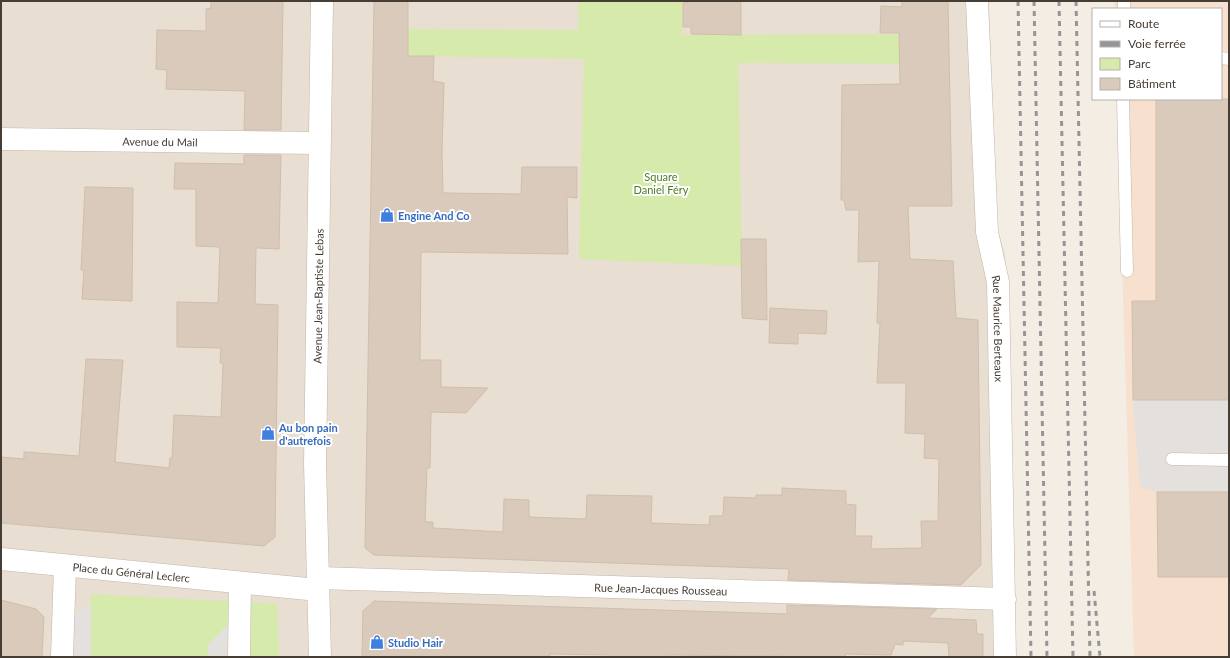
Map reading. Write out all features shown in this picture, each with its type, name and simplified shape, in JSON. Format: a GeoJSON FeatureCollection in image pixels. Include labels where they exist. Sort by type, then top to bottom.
{"type":"FeatureCollection","features":[{"type":"Feature","properties":{"kind":"street","name":"Avenue Jean-Baptiste Lebas"},"geometry":{"type":"LineString","coordinates":[[318,584],[315,464],[322,1]]}},
{"type":"Feature","properties":{"kind":"street","name":"Rue Maurice Berteaux"},"geometry":{"type":"LineString","coordinates":[[977,1],[986,219],[988,237],[998,282],[1005,657]]}},
{"type":"Feature","properties":{"kind":"street","name":"Avenue du Mail"},"geometry":{"type":"LineString","coordinates":[[1,139],[319,143]]}},
{"type":"Feature","properties":{"kind":"street"},"geometry":{"type":"LineString","coordinates":[[1,559],[65,566]]}},
{"type":"Feature","properties":{"kind":"street","name":"Place du Général Leclerc"},"geometry":{"type":"LineString","coordinates":[[62,657],[65,566],[240,583],[318,584]]}},
{"type":"Feature","properties":{"kind":"street"},"geometry":{"type":"LineString","coordinates":[[240,583],[240,657]]}},
{"type":"Feature","properties":{"kind":"street","name":"Rue Jean-Jacques Rousseau"},"geometry":{"type":"LineString","coordinates":[[318,584],[1004,599]]}},
{"type":"Feature","properties":{"kind":"street"},"geometry":{"type":"LineString","coordinates":[[318,584],[320,657]]}},
{"type":"Feature","properties":{"kind":"lane"},"geometry":{"type":"LineString","coordinates":[[1123,100],[1127,271]]}},
{"type":"Feature","properties":{"kind":"lane"},"geometry":{"type":"LineString","coordinates":[[1172,459],[1229,460]]}},
{"type":"Feature","properties":{"kind":"shaded area"},"geometry":{"type":"Polygon","coordinates":[[[1,1],[989,1],[997,227],[1005,254],[1014,657],[1,657],[1,1]]]}},
{"type":"Feature","properties":{"kind":"shaded area"},"geometry":{"type":"Polygon","coordinates":[[[1114,1],[1229,1],[1229,657],[1134,657],[1117,100],[1222,100],[1222,8],[1115,8],[1114,1]]]}},
{"type":"Feature","properties":{"kind":"shaded area"},"geometry":{"type":"Polygon","coordinates":[[[1133,400],[1229,400],[1229,492],[1157,492],[1140,487],[1133,400]]]}},
{"type":"Feature","properties":{"kind":"shaded area"},"geometry":{"type":"Polygon","coordinates":[[[91,605],[91,657],[69,657],[70,620],[91,605]]]}},
{"type":"Feature","properties":{"kind":"shaded area"},"geometry":{"type":"Polygon","coordinates":[[[229,623],[229,657],[208,657],[208,645],[229,623]]]}},
{"type":"Feature","properties":{"kind":"green space","name":"Square Daniel Féry"},"geometry":{"type":"Polygon","coordinates":[[[579,1],[682,1],[682,35],[949,34],[950,64],[738,63],[742,266],[579,259],[584,59],[373,55],[373,29],[578,30],[579,1]]]}},
{"type":"Feature","properties":{"kind":"green space"},"geometry":{"type":"Polygon","coordinates":[[[91,594],[277,604],[279,657],[91,657],[91,594]]]}},
{"type":"Feature","properties":{"kind":"building"},"geometry":{"type":"Polygon","coordinates":[[[211,1],[283,1],[281,130],[244,130],[245,91],[166,89],[167,70],[156,69],[157,30],[206,31],[206,9],[211,8],[211,1]]]}},
{"type":"Feature","properties":{"kind":"building"},"geometry":{"type":"Polygon","coordinates":[[[374,1],[408,1],[408,56],[434,56],[433,81],[444,83],[442,152],[443,193],[521,194],[522,167],[577,167],[577,198],[567,197],[568,254],[421,252],[420,360],[441,360],[441,387],[488,388],[466,413],[431,412],[430,468],[427,468],[425,522],[433,522],[433,528],[503,532],[504,499],[529,500],[529,517],[586,519],[587,495],[652,496],[651,523],[709,525],[710,516],[723,516],[724,497],[756,498],[756,495],[782,495],[782,488],[846,491],[846,504],[856,505],[855,536],[872,536],[871,549],[922,548],[921,521],[938,521],[939,459],[924,458],[925,434],[905,433],[906,383],[877,383],[880,324],[877,323],[879,261],[858,262],[859,210],[846,210],[844,200],[841,200],[842,85],[900,84],[899,33],[880,33],[881,6],[902,7],[902,1],[948,1],[952,206],[908,206],[910,259],[953,261],[956,318],[978,320],[981,565],[961,585],[788,580],[789,569],[374,555],[365,548],[374,1]]]}},
{"type":"Feature","properties":{"kind":"building"},"geometry":{"type":"Polygon","coordinates":[[[690,1],[741,1],[741,35],[691,34],[691,27],[683,27],[683,3],[690,1]]]}},
{"type":"Feature","properties":{"kind":"building"},"geometry":{"type":"Polygon","coordinates":[[[1229,99],[1229,400],[1133,400],[1132,301],[1156,301],[1156,100],[1229,99]]]}},
{"type":"Feature","properties":{"kind":"building"},"geometry":{"type":"Polygon","coordinates":[[[244,155],[281,155],[279,249],[256,248],[255,304],[278,305],[275,537],[264,546],[1,523],[1,457],[24,459],[24,452],[79,456],[86,359],[123,360],[115,462],[169,468],[170,458],[172,458],[174,415],[221,417],[223,363],[220,363],[221,348],[177,347],[177,302],[218,303],[220,247],[196,246],[196,189],[174,189],[175,163],[244,164],[244,155]]]}},
{"type":"Feature","properties":{"kind":"building"},"geometry":{"type":"Polygon","coordinates":[[[85,187],[133,188],[132,301],[82,299],[84,270],[81,270],[85,187]]]}},
{"type":"Feature","properties":{"kind":"building"},"geometry":{"type":"Polygon","coordinates":[[[741,239],[766,239],[767,320],[742,318],[741,239]]]}},
{"type":"Feature","properties":{"kind":"building"},"geometry":{"type":"Polygon","coordinates":[[[770,308],[827,311],[826,334],[798,333],[798,344],[769,343],[770,308]]]}},
{"type":"Feature","properties":{"kind":"building"},"geometry":{"type":"Polygon","coordinates":[[[1157,492],[1229,492],[1229,577],[1158,577],[1157,492]]]}},
{"type":"Feature","properties":{"kind":"building"},"geometry":{"type":"Polygon","coordinates":[[[1,600],[36,609],[44,617],[42,657],[1,657],[1,600]]]}},
{"type":"Feature","properties":{"kind":"building"},"geometry":{"type":"Polygon","coordinates":[[[374,601],[787,614],[787,605],[937,609],[928,618],[976,620],[977,634],[983,634],[983,657],[949,657],[948,643],[903,641],[903,645],[895,644],[891,655],[846,654],[845,657],[669,655],[669,657],[610,657],[610,655],[550,654],[550,657],[362,657],[363,611],[374,601]]]}},
{"type":"Feature","properties":{"kind":"railway"},"geometry":{"type":"LineString","coordinates":[[1018,1],[1031,657]]}},
{"type":"Feature","properties":{"kind":"railway"},"geometry":{"type":"LineString","coordinates":[[1034,1],[1047,657]]}},
{"type":"Feature","properties":{"kind":"railway"},"geometry":{"type":"LineString","coordinates":[[1059,1],[1073,657]]}},
{"type":"Feature","properties":{"kind":"railway"},"geometry":{"type":"LineString","coordinates":[[1076,1],[1090,657]]}},
{"type":"Feature","properties":{"kind":"railway"},"geometry":{"type":"LineString","coordinates":[[1094,591],[1100,657]]}},
{"type":"Feature","properties":{"kind":"place","name":"Engine And Co"},"geometry":{"type":"Point","coordinates":[387,215]}},
{"type":"Feature","properties":{"kind":"place","name":"Au bon pain d'autrefois"},"geometry":{"type":"Point","coordinates":[268,433]}},
{"type":"Feature","properties":{"kind":"place","name":"Studio Hair"},"geometry":{"type":"Point","coordinates":[377,642]}}]}
